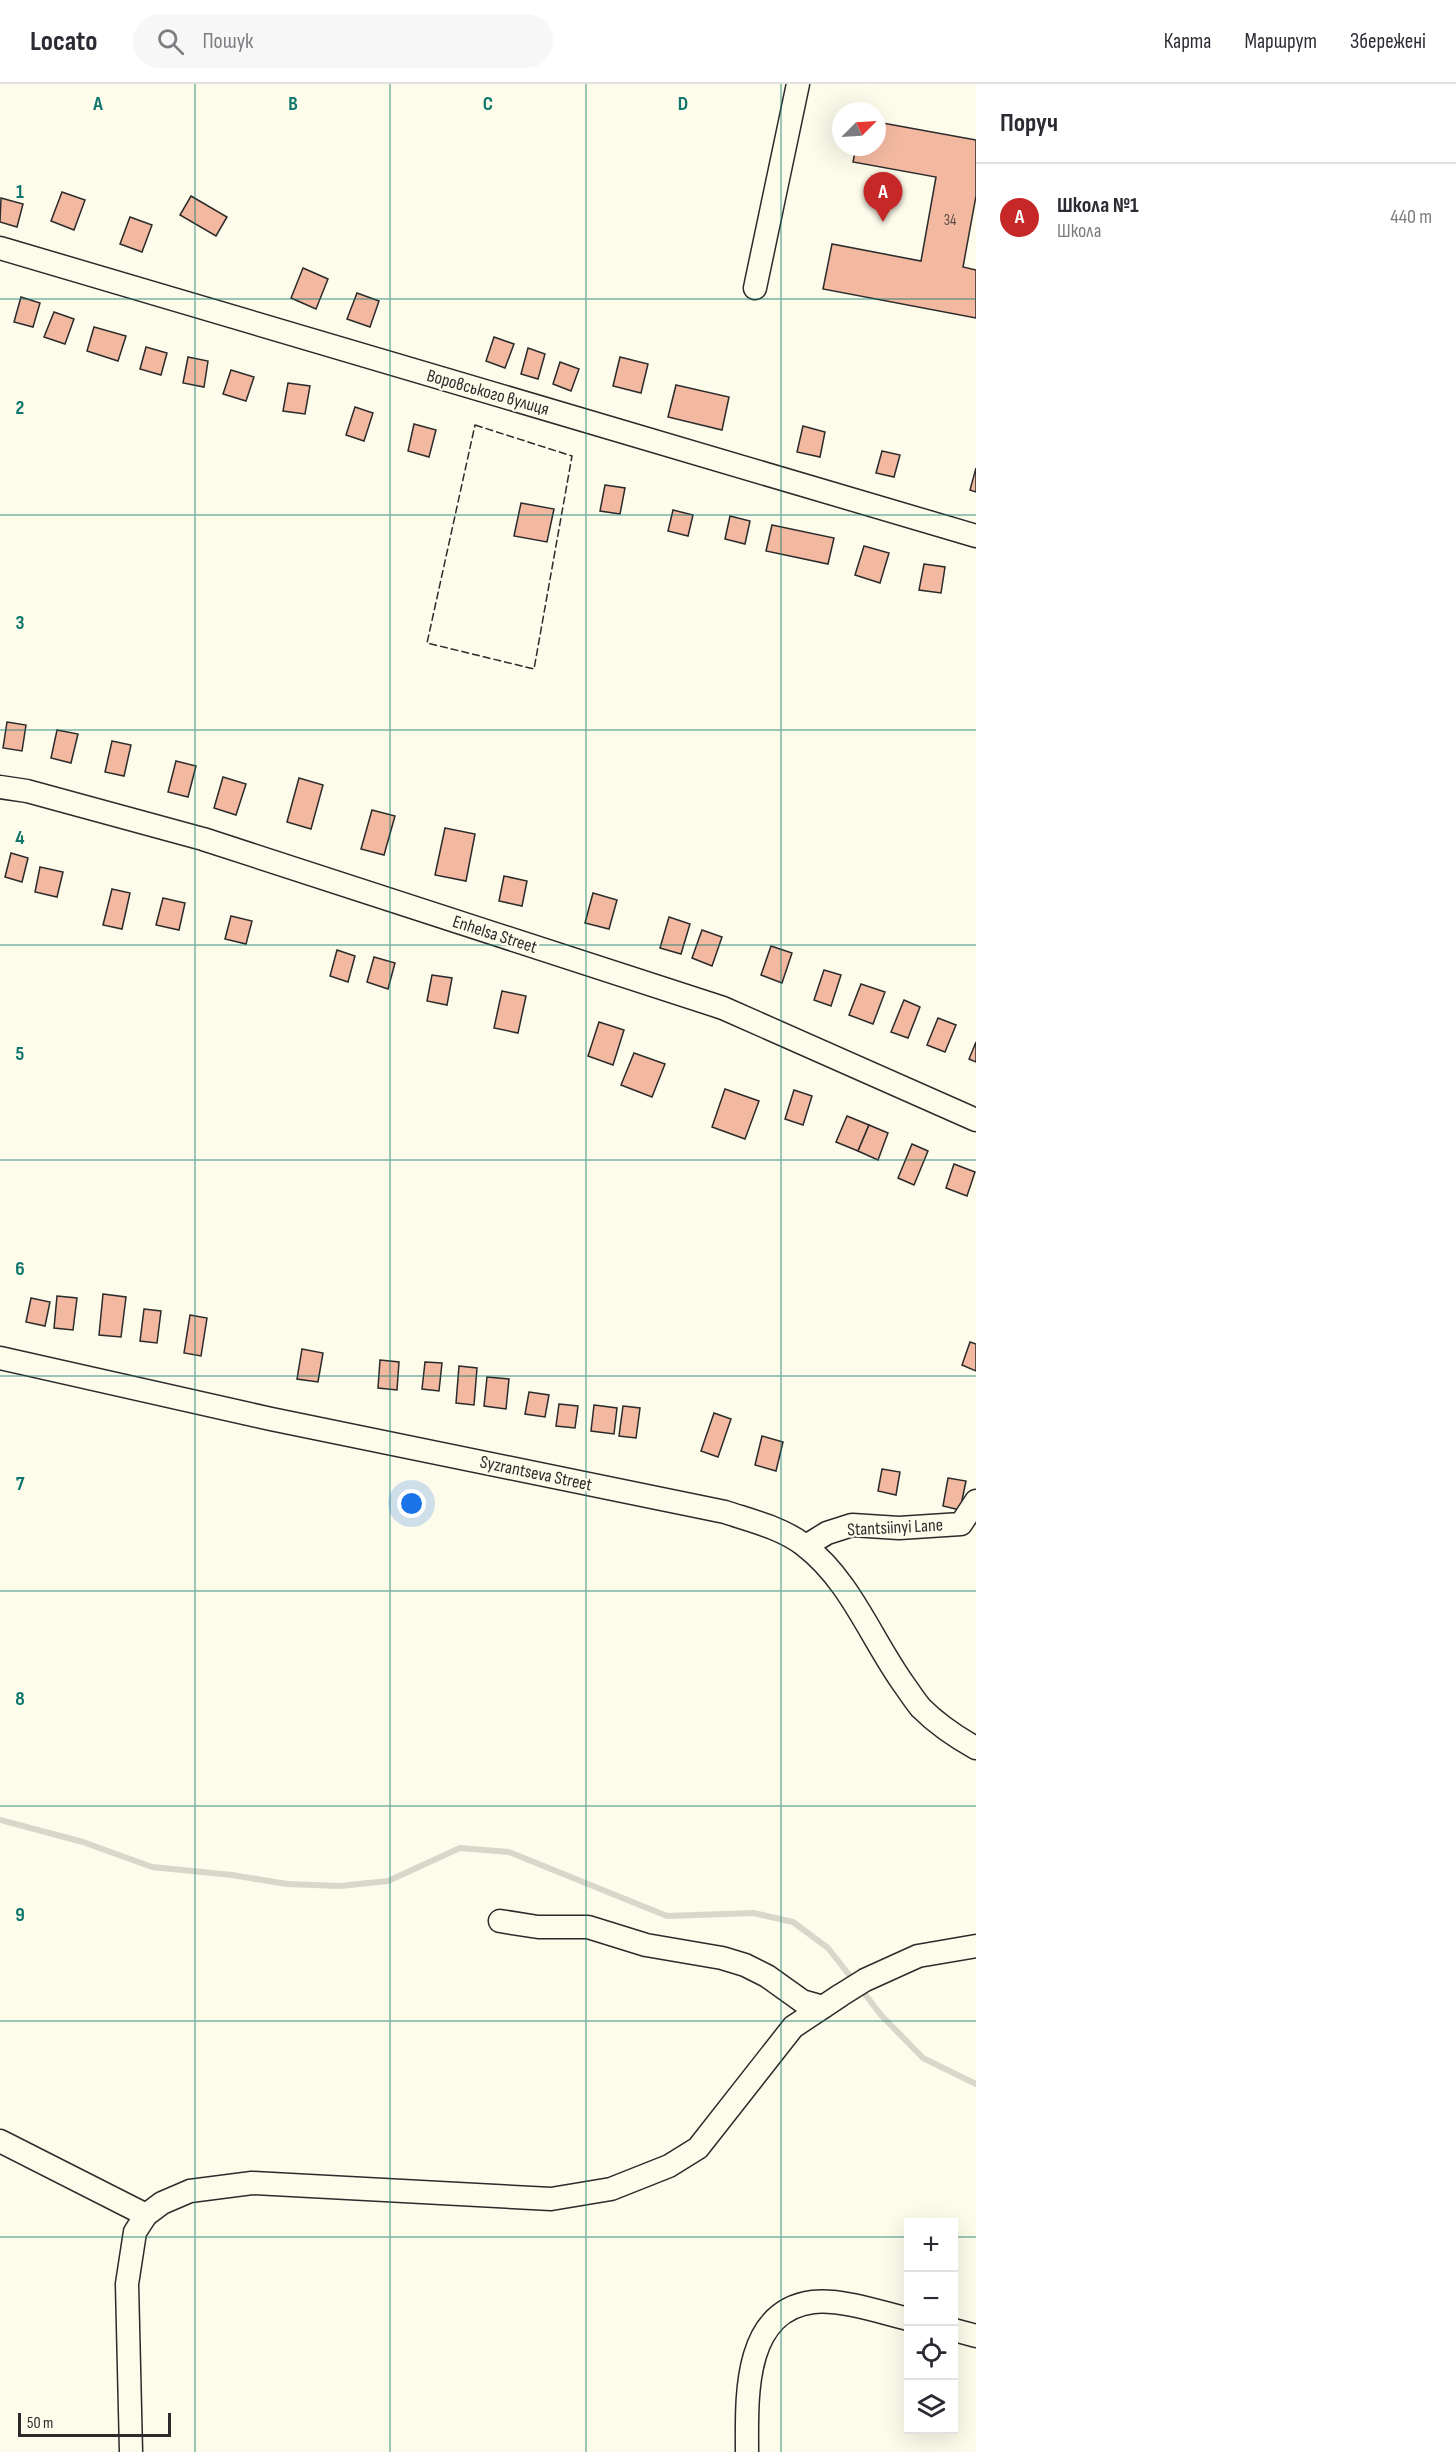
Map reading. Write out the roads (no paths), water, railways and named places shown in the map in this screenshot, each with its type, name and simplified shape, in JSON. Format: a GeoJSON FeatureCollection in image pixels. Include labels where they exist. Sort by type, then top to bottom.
{"type":"FeatureCollection","features":[{"type":"Feature","properties":{"kind":"street"},"geometry":{"type":"LineString","coordinates":[[755,288],[798,84]]}},
{"type":"Feature","properties":{"kind":"street","name":"Воровського вулиця"},"geometry":{"type":"LineString","coordinates":[[0,248],[976,536]]}},
{"type":"Feature","properties":{"kind":"street","name":"Enhelsa Street"},"geometry":{"type":"LineString","coordinates":[[0,787],[27,791],[203,839],[723,1008],[976,1120]]}},
{"type":"Feature","properties":{"kind":"street","name":"Syzrantseva Street"},"geometry":{"type":"LineString","coordinates":[[0,1358],[271,1419],[725,1512],[788,1534],[806,1546],[825,1565],[857,1607],[891,1667],[920,1707],[953,1735],[976,1748]]}},
{"type":"Feature","properties":{"kind":"street","name":"Stantsiinyi Lane"},"geometry":{"type":"LineString","coordinates":[[806,1546],[827,1533],[852,1525],[899,1528],[961,1524],[976,1501]]}},
{"type":"Feature","properties":{"kind":"street"},"geometry":{"type":"LineString","coordinates":[[500,1921],[538,1927],[588,1927],[646,1945],[722,1958],[745,1965],[767,1976],[796,1997],[823,2007]]}},
{"type":"Feature","properties":{"kind":"street"},"geometry":{"type":"LineString","coordinates":[[131,2452],[127,2283],[135,2232],[146,2215],[162,2204],[190,2191],[252,2183],[551,2199],[611,2189],[669,2166],[698,2148],[793,2027],[823,2007],[865,1980],[918,1956],[976,1946]]}},
{"type":"Feature","properties":{"kind":"street"},"geometry":{"type":"LineString","coordinates":[[0,2141],[146,2215]]}},
{"type":"Feature","properties":{"kind":"street"},"geometry":{"type":"LineString","coordinates":[[747,2452],[747,2399],[755,2351],[770,2324],[786,2311],[813,2302],[850,2305],[904,2318]]}},
{"type":"Feature","properties":{"kind":"street"},"geometry":{"type":"LineString","coordinates":[[958,2331],[976,2336]]}},
{"type":"Feature","properties":{"kind":"waterway"},"geometry":{"type":"LineString","coordinates":[[0,1820],[83,1842],[152,1867],[232,1875],[287,1884],[340,1886],[388,1881],[460,1848],[509,1852],[667,1916],[754,1913],[793,1922],[828,1948],[854,1981]]}},
{"type":"Feature","properties":{"kind":"waterway"},"geometry":{"type":"LineString","coordinates":[[861,1989],[881,2015],[923,2058],[976,2084]]}},
{"type":"Feature","properties":{"kind":"place","name":"Школа №1"},"geometry":{"type":"Point","coordinates":[883,222]}}]}
